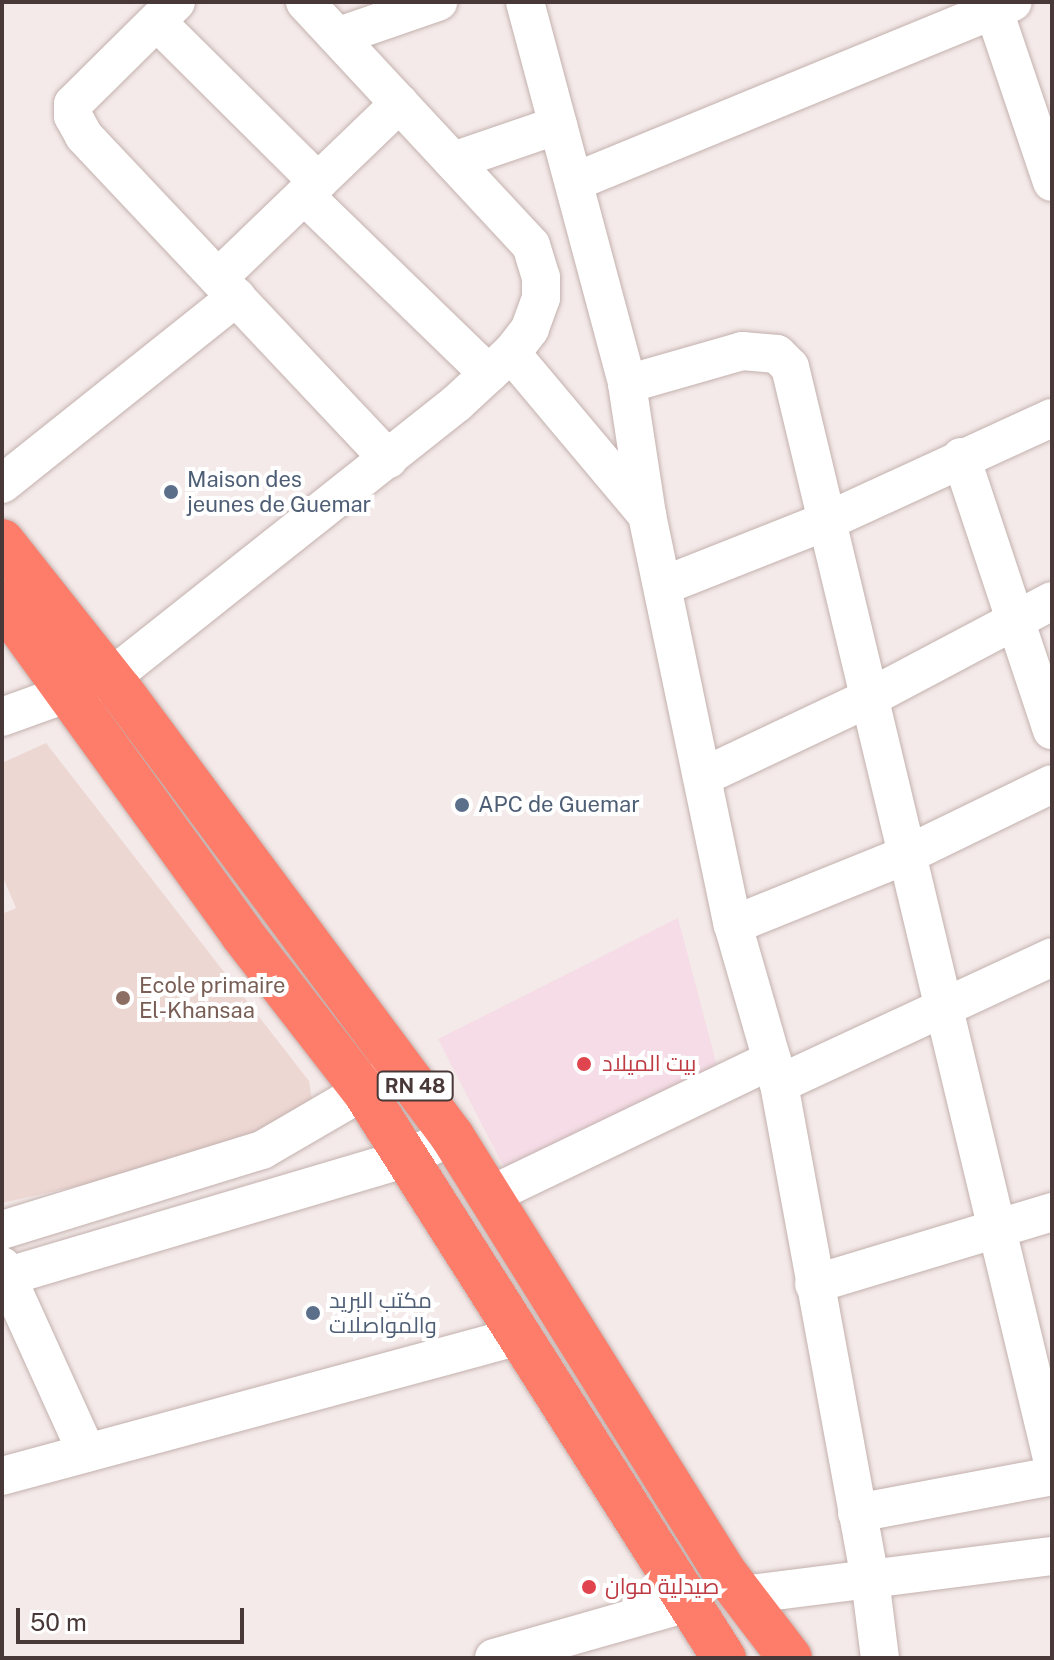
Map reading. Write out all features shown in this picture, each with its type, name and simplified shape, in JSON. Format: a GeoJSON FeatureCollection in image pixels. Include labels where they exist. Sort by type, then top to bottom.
{"type":"FeatureCollection","features":[{"type":"Feature","properties":{"kind":"highway","name":"RN 48"},"geometry":{"type":"LineString","coordinates":[[2,541],[242,934],[364,1091],[724,1658]]}},
{"type":"Feature","properties":{"kind":"highway","name":"RN 48"},"geometry":{"type":"LineString","coordinates":[[2,602],[91,686],[401,1068],[452,1136],[743,1595],[790,1658]]}},
{"type":"Feature","properties":{"kind":"street"},"geometry":{"type":"LineString","coordinates":[[2,717],[91,686],[388,459],[500,363],[538,312],[541,277],[531,245],[305,2]]}},
{"type":"Feature","properties":{"kind":"street"},"geometry":{"type":"LineString","coordinates":[[339,36],[438,2]]}},
{"type":"Feature","properties":{"kind":"street"},"geometry":{"type":"LineString","coordinates":[[525,2],[627,384],[647,515],[665,585],[733,925],[776,1072],[870,1579],[880,1658]]}},
{"type":"Feature","properties":{"kind":"street"},"geometry":{"type":"LineString","coordinates":[[574,182],[999,5],[1052,182]]}},
{"type":"Feature","properties":{"kind":"street"},"geometry":{"type":"LineString","coordinates":[[388,459],[84,136],[72,109],[166,12],[311,188],[500,363],[647,515]]}},
{"type":"Feature","properties":{"kind":"street"},"geometry":{"type":"LineString","coordinates":[[2,484],[227,288],[311,188],[400,103]]}},
{"type":"Feature","properties":{"kind":"street"},"geometry":{"type":"LineString","coordinates":[[453,161],[558,125]]}},
{"type":"Feature","properties":{"kind":"street"},"geometry":{"type":"LineString","coordinates":[[627,384],[742,351],[777,354],[790,367],[829,520],[867,699],[1052,1458]]}},
{"type":"Feature","properties":{"kind":"street"},"geometry":{"type":"LineString","coordinates":[[665,585],[829,520],[1052,418]]}},
{"type":"Feature","properties":{"kind":"street"},"geometry":{"type":"LineString","coordinates":[[961,457],[1052,730]]}},
{"type":"Feature","properties":{"kind":"street"},"geometry":{"type":"LineString","coordinates":[[702,777],[867,699],[1052,601]]}},
{"type":"Feature","properties":{"kind":"street"},"geometry":{"type":"LineString","coordinates":[[733,925],[906,855],[1052,784]]}},
{"type":"Feature","properties":{"kind":"street"},"geometry":{"type":"LineString","coordinates":[[489,1196],[776,1072],[943,1012],[1052,957]]}},
{"type":"Feature","properties":{"kind":"street"},"geometry":{"type":"LineString","coordinates":[[2,1230],[262,1150],[401,1068]]}},
{"type":"Feature","properties":{"kind":"street"},"geometry":{"type":"LineString","coordinates":[[87,1453],[4,1274],[408,1158],[452,1136]]}},
{"type":"Feature","properties":{"kind":"street"},"geometry":{"type":"LineString","coordinates":[[234,1161],[249,1206]]}},
{"type":"Feature","properties":{"kind":"street"},"geometry":{"type":"LineString","coordinates":[[814,1284],[1052,1212]]}},
{"type":"Feature","properties":{"kind":"street"},"geometry":{"type":"LineString","coordinates":[[2,1476],[519,1336]]}},
{"type":"Feature","properties":{"kind":"street"},"geometry":{"type":"LineString","coordinates":[[857,1513],[1052,1476]]}},
{"type":"Feature","properties":{"kind":"street"},"geometry":{"type":"LineString","coordinates":[[743,1595],[1052,1556]]}},
{"type":"Feature","properties":{"kind":"street"},"geometry":{"type":"LineString","coordinates":[[494,1658],[687,1603]]}},
{"type":"Feature","properties":{"kind":"shaded area","name":"Ecole primaire El-Khansaa"},"geometry":{"type":"Polygon","coordinates":[[[46,743],[309,1081],[314,1113],[271,1143],[2,1203],[2,914],[16,908],[2,875],[2,763],[46,743]]]}},
{"type":"Feature","properties":{"kind":"shaded area","name":"بيت الميلاد"},"geometry":{"type":"Polygon","coordinates":[[[678,918],[723,1089],[514,1187],[438,1039],[678,918]]]}},
{"type":"Feature","properties":{"kind":"place","name":"Maison des jeunes de Guemar"},"geometry":{"type":"Point","coordinates":[171,492]}},
{"type":"Feature","properties":{"kind":"place","name":"APC de Guemar"},"geometry":{"type":"Point","coordinates":[462,805]}},
{"type":"Feature","properties":{"kind":"place","name":"Ecole primaire El-Khansaa"},"geometry":{"type":"Point","coordinates":[123,998]}},
{"type":"Feature","properties":{"kind":"place","name":"بيت الميلاد"},"geometry":{"type":"Point","coordinates":[584,1064]}},
{"type":"Feature","properties":{"kind":"place","name":"مكتب البريد والمواصلات"},"geometry":{"type":"Point","coordinates":[313,1313]}},
{"type":"Feature","properties":{"kind":"place","name":"صيدلية موان"},"geometry":{"type":"Point","coordinates":[589,1587]}}]}
